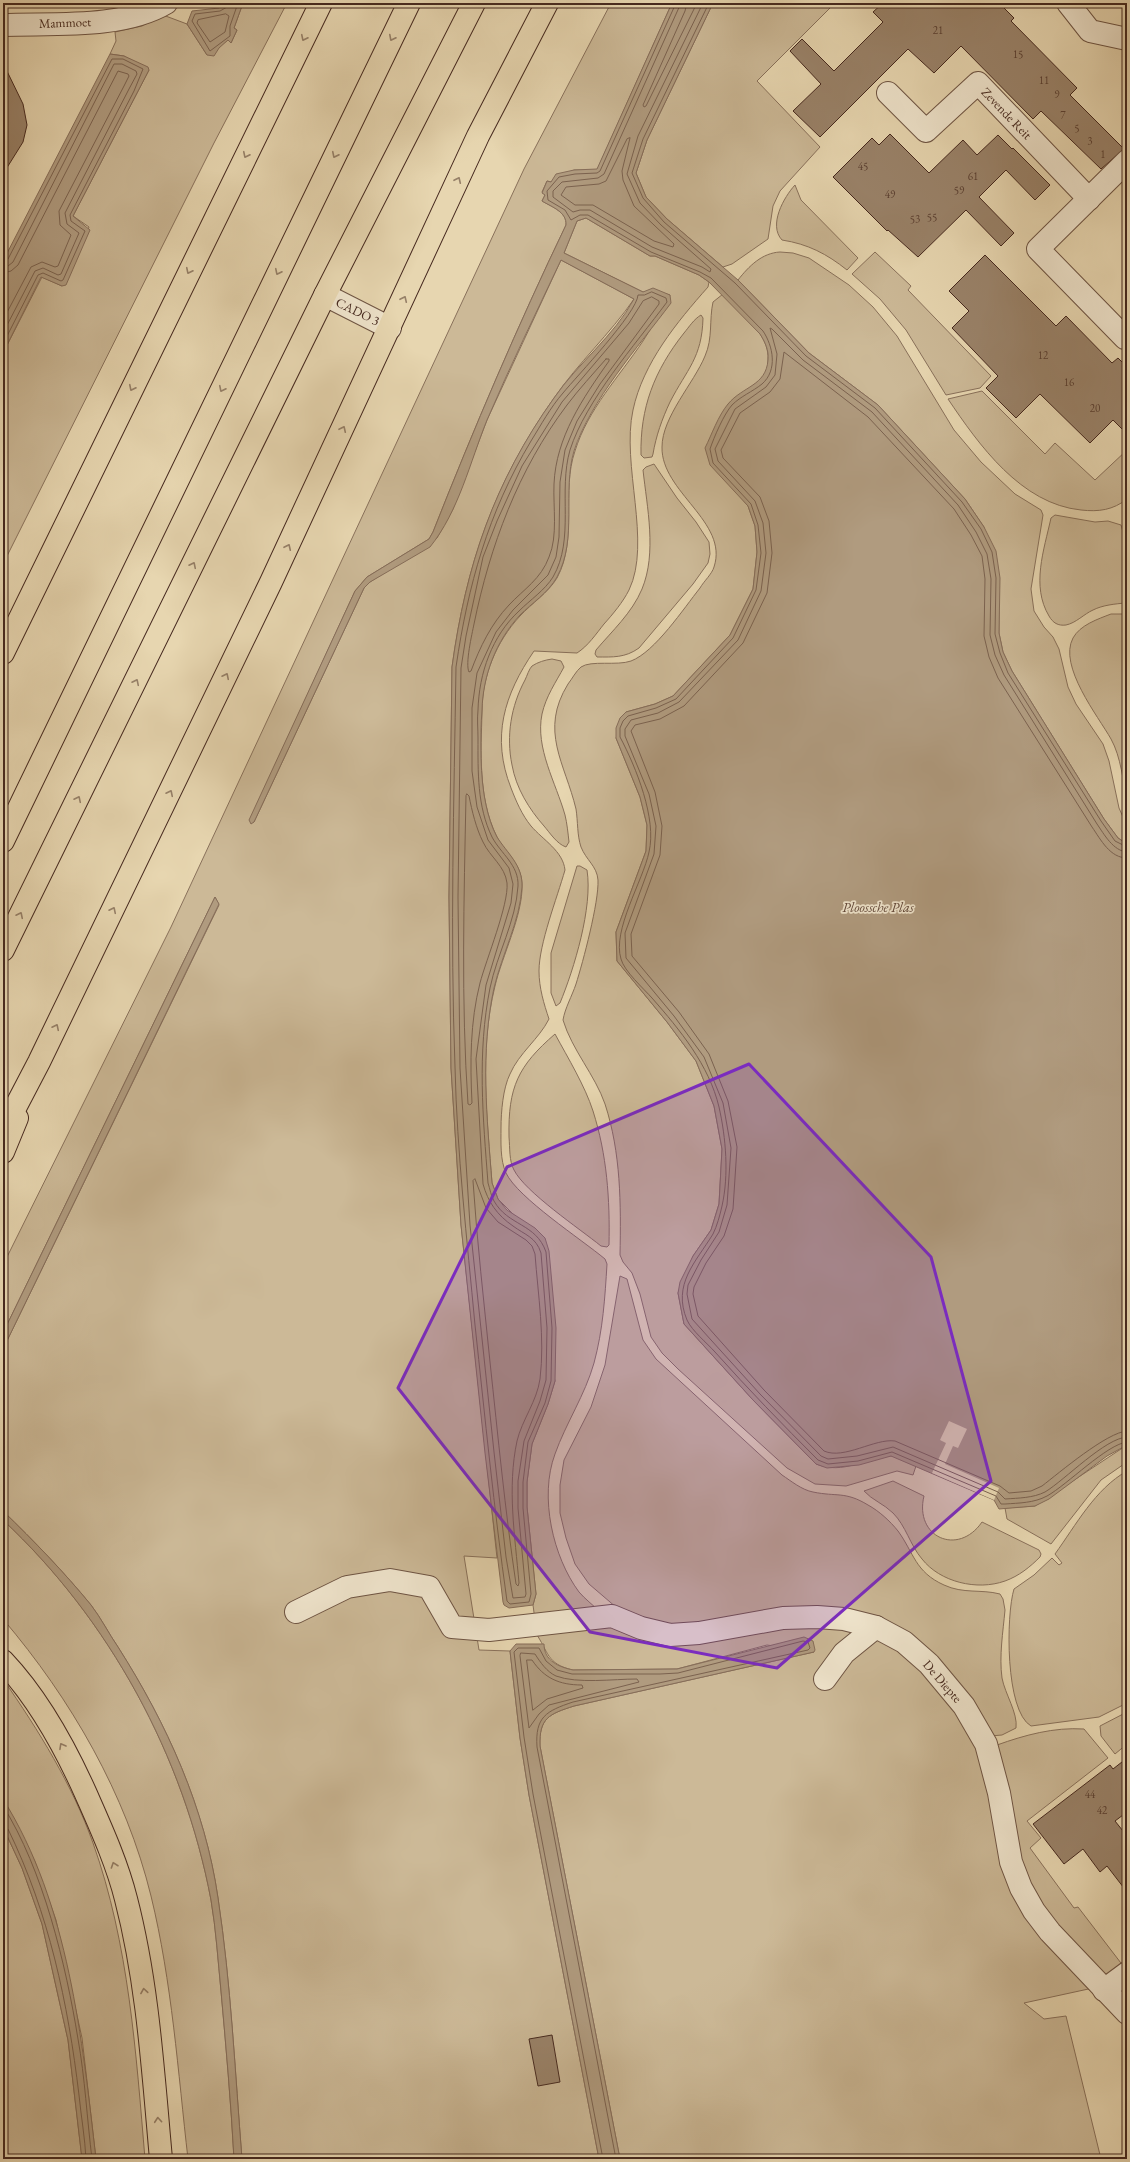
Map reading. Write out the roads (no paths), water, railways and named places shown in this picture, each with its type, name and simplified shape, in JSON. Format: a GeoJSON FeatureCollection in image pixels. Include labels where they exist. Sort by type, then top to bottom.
{"type":"FeatureCollection","features":[{"type":"Feature","properties":{"kind":"highway"},"geometry":{"type":"LineString","coordinates":[[3,653],[321,3]]}},
{"type":"Feature","properties":{"kind":"highway"},"geometry":{"type":"LineString","coordinates":[[3,841],[409,3]]}},
{"type":"Feature","properties":{"kind":"highway"},"geometry":{"type":"LineString","coordinates":[[3,950],[325,295],[474,3]]}},
{"type":"Feature","properties":{"kind":"highway"},"geometry":{"type":"LineString","coordinates":[[3,1131],[39,1062],[272,582],[478,136],[547,3]]}},
{"type":"Feature","properties":{"kind":"highway"},"geometry":{"type":"LineString","coordinates":[[3,1152],[39,1062]]}},
{"type":"Feature","properties":{"kind":"highway"},"geometry":{"type":"LineString","coordinates":[[3,1662],[47,1718],[75,1769],[105,1837],[126,1898],[149,2023],[161,2159]]}},
{"type":"Feature","properties":{"kind":"street","name":"Mammoet"},"geometry":{"type":"LineString","coordinates":[[3,24],[157,8],[166,3]]}},
{"type":"Feature","properties":{"kind":"street"},"geometry":{"type":"LineString","coordinates":[[1068,3],[1090,31],[1127,39]]}},
{"type":"Feature","properties":{"kind":"street","name":"Zevende Reit"},"geometry":{"type":"LineString","coordinates":[[888,93],[926,132],[978,83],[1089,199]]}},
{"type":"Feature","properties":{"kind":"street"},"geometry":{"type":"LineString","coordinates":[[1125,338],[1038,249],[1127,161]]}},
{"type":"Feature","properties":{"kind":"street","name":"CADO 3"},"geometry":{"type":"LineString","coordinates":[[325,295],[390,328]]}},
{"type":"Feature","properties":{"kind":"street","name":"De Diepte"},"geometry":{"type":"LineString","coordinates":[[296,1612],[348,1587],[390,1580],[430,1587],[452,1628],[489,1630],[612,1616],[641,1628],[670,1635],[699,1633],[783,1618],[817,1617],[844,1619],[876,1627],[904,1642],[930,1664],[964,1706],[986,1744],[999,1793],[1011,1862],[1021,1888],[1034,1911],[1050,1932],[1104,1990]]}},
{"type":"Feature","properties":{"kind":"street"},"geometry":{"type":"LineString","coordinates":[[825,1679],[844,1653],[876,1627]]}},
{"type":"Feature","properties":{"kind":"street"},"geometry":{"type":"LineString","coordinates":[[1127,1973],[1104,1990],[1127,2013]]}},
{"type":"Feature","properties":{"kind":"water"},"geometry":{"type":"Polygon","coordinates":[[[226,3],[243,3],[234,28],[237,30],[231,43],[228,40],[219,48],[214,56],[207,55],[187,24],[192,11],[219,8],[226,3]]]}},
{"type":"Feature","properties":{"kind":"water","name":"Ploossche Plas"},"geometry":{"type":"Polygon","coordinates":[[[672,3],[713,3],[647,140],[636,173],[646,197],[667,219],[738,280],[809,353],[878,405],[965,499],[984,527],[996,551],[1000,578],[999,633],[1003,652],[1012,671],[1104,819],[1118,838],[1127,844],[1127,1445],[1107,1456],[1049,1499],[1035,1506],[999,1509],[994,1500],[891,1456],[859,1465],[827,1468],[816,1464],[753,1400],[684,1324],[678,1293],[680,1282],[693,1256],[711,1230],[719,1204],[722,1149],[714,1106],[696,1061],[667,1022],[617,961],[616,932],[646,851],[647,825],[640,797],[616,738],[616,728],[620,718],[626,712],[655,704],[673,696],[730,635],[753,589],[757,552],[755,526],[748,506],[710,465],[705,448],[724,409],[734,398],[753,385],[763,375],[766,369],[768,353],[760,334],[709,282],[699,275],[655,256],[650,256],[586,218],[577,221],[564,253],[643,292],[653,288],[670,295],[671,303],[616,374],[591,413],[581,432],[574,451],[571,467],[569,482],[567,547],[563,562],[553,583],[540,598],[520,615],[504,636],[492,659],[483,697],[481,758],[486,805],[495,833],[514,860],[522,879],[521,900],[518,912],[494,988],[487,1036],[486,1085],[492,1183],[498,1199],[507,1210],[535,1228],[545,1238],[549,1251],[556,1328],[555,1381],[548,1404],[532,1444],[527,1482],[527,1507],[536,1594],[533,1605],[509,1608],[504,1605],[503,1602],[485,1453],[461,1225],[451,1068],[449,897],[452,667],[465,594],[486,526],[499,493],[533,429],[554,398],[616,325],[634,299],[561,260],[487,420],[463,486],[449,518],[430,547],[370,582],[364,588],[254,822],[251,824],[249,820],[355,591],[367,577],[429,539],[433,532],[497,377],[566,225],[566,220],[561,213],[542,201],[545,195],[542,193],[547,181],[551,182],[556,174],[574,170],[597,169],[672,3]]]}},
{"type":"Feature","properties":{"kind":"water"},"geometry":{"type":"Polygon","coordinates":[[[110,54],[124,56],[148,67],[149,70],[73,216],[90,230],[66,285],[62,286],[41,277],[3,353],[3,261],[110,54]]]}},
{"type":"Feature","properties":{"kind":"water"},"geometry":{"type":"Polygon","coordinates":[[[215,897],[219,904],[3,1349],[3,1333],[215,897]]]}},
{"type":"Feature","properties":{"kind":"water"},"geometry":{"type":"Polygon","coordinates":[[[3,1511],[37,1545],[81,1593],[98,1615],[136,1676],[152,1706],[182,1768],[194,1799],[212,1865],[218,1898],[229,1995],[242,2159],[234,2159],[223,2012],[216,1934],[211,1900],[199,1846],[182,1794],[161,1743],[137,1693],[108,1646],[76,1601],[41,1559],[3,1520],[3,1511]]]}},
{"type":"Feature","properties":{"kind":"water"},"geometry":{"type":"Polygon","coordinates":[[[804,1637],[813,1641],[814,1652],[574,1706],[547,1718],[541,1729],[540,1746],[620,2159],[599,2159],[529,1795],[520,1738],[510,1651],[516,1644],[544,1644],[549,1659],[558,1665],[573,1670],[677,1669],[804,1637]]]}},
{"type":"Feature","properties":{"kind":"water"},"geometry":{"type":"Polygon","coordinates":[[[3,1799],[25,1840],[43,1883],[58,1927],[78,2020],[96,2159],[82,2159],[68,2040],[42,1924],[22,1868],[3,1827],[3,1799]]]}}]}
